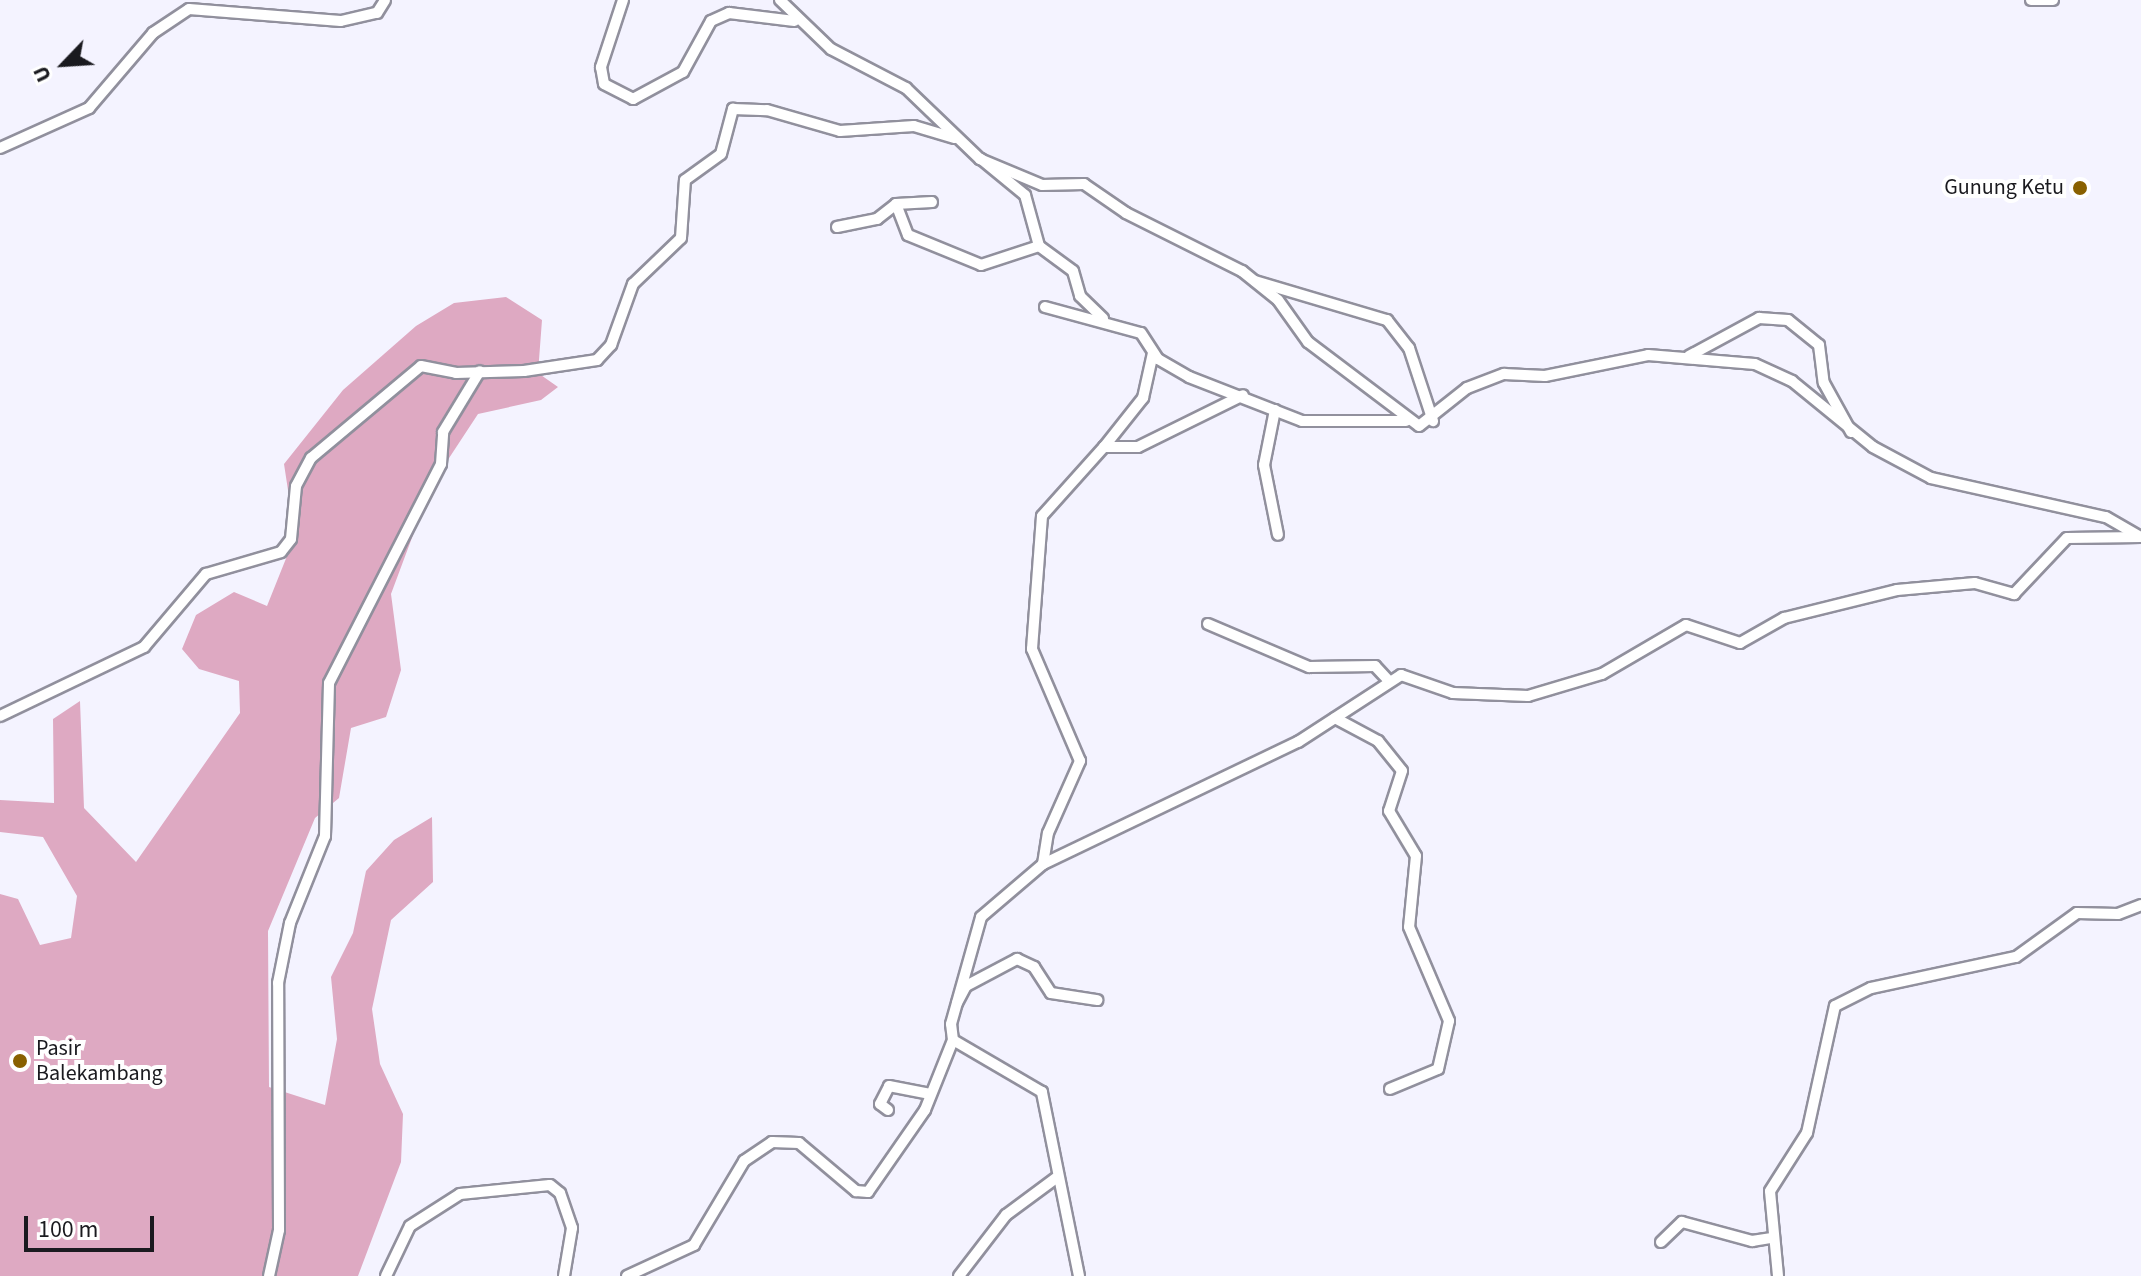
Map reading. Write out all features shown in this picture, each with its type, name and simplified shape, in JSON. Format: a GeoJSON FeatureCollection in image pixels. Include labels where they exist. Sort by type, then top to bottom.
{"type":"FeatureCollection","features":[{"type":"Feature","properties":{"kind":"street"},"geometry":{"type":"LineString","coordinates":[[0,148],[89,108],[153,33],[189,9],[341,21],[377,13],[385,0]]}},
{"type":"Feature","properties":{"kind":"street"},"geometry":{"type":"LineString","coordinates":[[623,0],[601,67],[604,84],[633,99],[683,72],[711,21],[729,13],[795,21]]}},
{"type":"Feature","properties":{"kind":"street"},"geometry":{"type":"LineString","coordinates":[[780,0],[795,21],[831,49],[906,88],[956,138],[1025,195],[1039,246],[1073,271],[1080,296],[1103,318]]}},
{"type":"Feature","properties":{"kind":"street"},"geometry":{"type":"LineString","coordinates":[[2031,0],[2053,0]]}},
{"type":"Feature","properties":{"kind":"street"},"geometry":{"type":"LineString","coordinates":[[0,716],[144,647],[206,574],[281,552],[291,539],[296,486],[311,458],[413,371],[426,364],[480,371],[582,366],[604,353],[633,284],[681,238],[685,180],[721,154],[733,109],[767,110],[840,131],[914,126],[956,138]]}},
{"type":"Feature","properties":{"kind":"street"},"geometry":{"type":"LineString","coordinates":[[980,159],[1042,185],[1091,187],[1126,213],[1255,281],[1387,320],[1409,348],[1433,421]]}},
{"type":"Feature","properties":{"kind":"street"},"geometry":{"type":"LineString","coordinates":[[837,227],[877,219],[896,204],[932,202]]}},
{"type":"Feature","properties":{"kind":"street"},"geometry":{"type":"LineString","coordinates":[[896,204],[908,235],[981,265],[1039,246]]}},
{"type":"Feature","properties":{"kind":"street"},"geometry":{"type":"LineString","coordinates":[[1255,281],[1308,342],[1408,421],[1424,427],[1467,388],[1504,374],[1545,376],[1648,355],[1755,364],[1780,375],[1851,432],[1961,489],[2106,517],[2140,537]]}},
{"type":"Feature","properties":{"kind":"street"},"geometry":{"type":"LineString","coordinates":[[1045,307],[1103,318],[1141,333],[1153,353],[1189,377],[1312,423],[1408,421]]}},
{"type":"Feature","properties":{"kind":"street"},"geometry":{"type":"LineString","coordinates":[[1686,357],[1759,318],[1788,320],[1819,345],[1824,383],[1851,432]]}},
{"type":"Feature","properties":{"kind":"street"},"geometry":{"type":"LineString","coordinates":[[1043,864],[1080,756],[1032,649],[1040,529],[1046,511],[1143,398],[1153,353]]}},
{"type":"Feature","properties":{"kind":"street"},"geometry":{"type":"LineString","coordinates":[[269,1276],[279,1230],[278,983],[290,923],[325,836],[329,683],[441,464],[443,432],[480,371]]}},
{"type":"Feature","properties":{"kind":"street"},"geometry":{"type":"LineString","coordinates":[[1104,447],[1138,447],[1243,395]]}},
{"type":"Feature","properties":{"kind":"street"},"geometry":{"type":"LineString","coordinates":[[1275,410],[1264,465],[1278,535]]}},
{"type":"Feature","properties":{"kind":"street"},"geometry":{"type":"LineString","coordinates":[[627,1276],[694,1245],[744,1161],[772,1142],[799,1143],[856,1191],[868,1192],[930,1094],[953,1040],[950,1016],[981,917],[1043,864],[1335,718],[1388,680],[1409,674],[1453,693],[1528,696],[1602,674],[1686,625],[1740,643],[1784,618],[1897,590],[1975,583],[2014,594],[2067,538],[2140,537]]}},
{"type":"Feature","properties":{"kind":"street"},"geometry":{"type":"LineString","coordinates":[[1208,624],[1309,667],[1375,666],[1388,680]]}},
{"type":"Feature","properties":{"kind":"street"},"geometry":{"type":"LineString","coordinates":[[1335,718],[1378,741],[1402,771],[1389,811],[1416,856],[1409,927],[1449,1021],[1438,1069],[1390,1089]]}},
{"type":"Feature","properties":{"kind":"street"},"geometry":{"type":"LineString","coordinates":[[1778,1276],[1772,1238],[1771,1184],[1807,1133],[1835,1006],[1871,988],[2016,957],[2077,913],[2118,914],[2141,905]]}},
{"type":"Feature","properties":{"kind":"street"},"geometry":{"type":"LineString","coordinates":[[950,1016],[966,986],[1017,959],[1034,967],[1051,993],[1097,1000]]}},
{"type":"Feature","properties":{"kind":"street"},"geometry":{"type":"LineString","coordinates":[[953,1040],[1042,1092],[1056,1178],[1079,1276]]}},
{"type":"Feature","properties":{"kind":"street"},"geometry":{"type":"LineString","coordinates":[[888,1110],[880,1104],[889,1086],[930,1094]]}},
{"type":"Feature","properties":{"kind":"street"},"geometry":{"type":"LineString","coordinates":[[959,1276],[1006,1215],[1056,1178]]}},
{"type":"Feature","properties":{"kind":"street"},"geometry":{"type":"LineString","coordinates":[[386,1276],[410,1226],[460,1194],[550,1185],[560,1193],[572,1228],[564,1276]]}},
{"type":"Feature","properties":{"kind":"street"},"geometry":{"type":"LineString","coordinates":[[1661,1242],[1682,1222],[1752,1241],[1772,1238]]}},
{"type":"Feature","properties":{"kind":"shaded area"},"geometry":{"type":"Polygon","coordinates":[[[506,297],[542,320],[538,373],[558,387],[541,400],[478,414],[432,484],[391,594],[401,670],[386,717],[351,728],[339,798],[315,818],[268,931],[269,1087],[325,1105],[337,1039],[331,977],[353,933],[366,871],[394,840],[432,817],[433,882],[391,920],[372,1009],[380,1064],[403,1114],[401,1162],[358,1276],[0,1276],[0,894],[18,899],[40,945],[71,938],[77,896],[43,837],[0,832],[0,800],[54,803],[53,719],[80,701],[84,808],[136,862],[240,713],[239,681],[199,669],[182,649],[196,615],[234,592],[267,606],[295,536],[284,464],[343,390],[416,326],[454,303],[506,297]]]}},
{"type":"Feature","properties":{"kind":"place","name":"Gunung Ketu"},"geometry":{"type":"Point","coordinates":[2080,188]}},
{"type":"Feature","properties":{"kind":"place","name":"Pasir Balekambang"},"geometry":{"type":"Point","coordinates":[20,1061]}}]}
